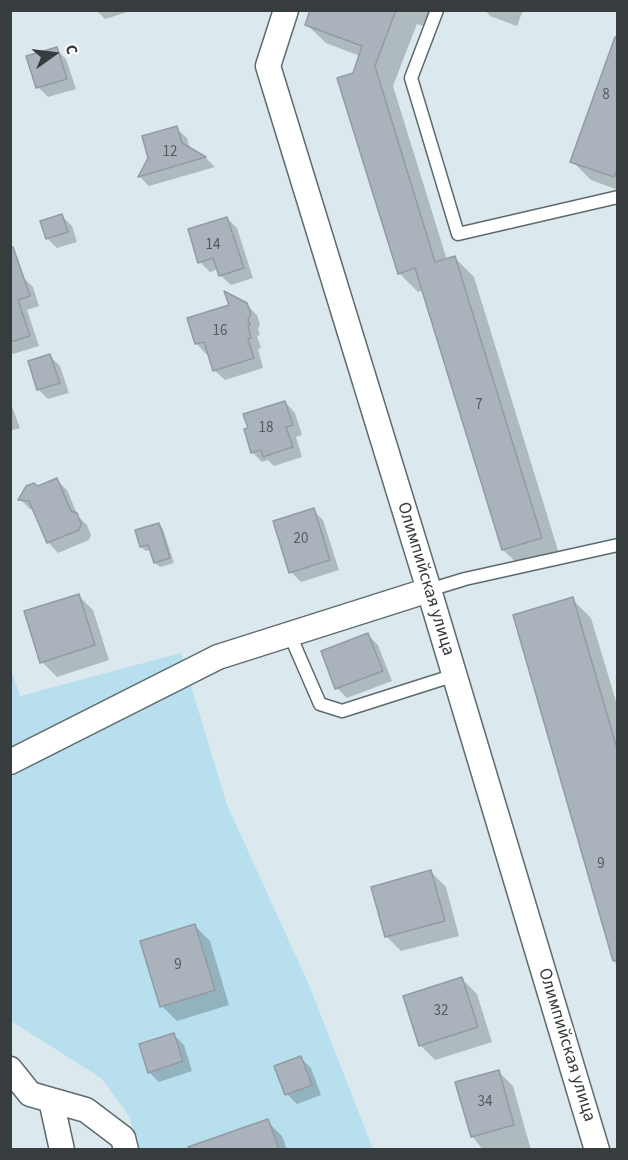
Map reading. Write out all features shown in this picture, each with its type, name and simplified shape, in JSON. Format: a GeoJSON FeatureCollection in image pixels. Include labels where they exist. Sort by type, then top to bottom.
{"type":"FeatureCollection","features":[{"type":"Feature","properties":{"kind":"street","name":"Олимпийская улица"},"geometry":{"type":"LineString","coordinates":[[286,10],[268,66],[597,1149]]}},
{"type":"Feature","properties":{"kind":"street"},"geometry":{"type":"LineString","coordinates":[[10,762],[219,657],[429,590]]}},
{"type":"Feature","properties":{"kind":"street"},"geometry":{"type":"LineString","coordinates":[[10,1069],[30,1094],[86,1110],[123,1138],[126,1149]]}},
{"type":"Feature","properties":{"kind":"street"},"geometry":{"type":"LineString","coordinates":[[51,1100],[62,1149]]}},
{"type":"Feature","properties":{"kind":"lane"},"geometry":{"type":"LineString","coordinates":[[437,10],[411,78],[458,234],[618,197]]}},
{"type":"Feature","properties":{"kind":"lane"},"geometry":{"type":"LineString","coordinates":[[429,590],[465,579],[618,545]]}},
{"type":"Feature","properties":{"kind":"lane"},"geometry":{"type":"LineString","coordinates":[[290,635],[321,704],[342,711],[454,675]]}},
{"type":"Feature","properties":{"kind":"shaded area"},"geometry":{"type":"Polygon","coordinates":[[[181,653],[227,805],[309,985],[373,1149],[137,1149],[130,1117],[101,1078],[11,1021],[10,666],[20,696],[181,653]]]}},
{"type":"Feature","properties":{"kind":"building"},"geometry":{"type":"Polygon","coordinates":[[[310,10],[396,10],[375,66],[435,262],[455,256],[542,538],[502,550],[415,268],[398,274],[337,78],[353,73],[362,46],[305,25],[310,10]]]}},
{"type":"Feature","properties":{"kind":"building"},"geometry":{"type":"Polygon","coordinates":[[[615,37],[618,37],[618,168],[614,177],[570,162],[615,37]]]}},
{"type":"Feature","properties":{"kind":"building"},"geometry":{"type":"Polygon","coordinates":[[[57,47],[67,79],[36,88],[26,56],[57,47]]]}},
{"type":"Feature","properties":{"kind":"building"},"geometry":{"type":"Polygon","coordinates":[[[177,126],[182,143],[206,157],[138,177],[148,158],[142,136],[177,126]]]}},
{"type":"Feature","properties":{"kind":"building"},"geometry":{"type":"Polygon","coordinates":[[[62,214],[68,232],[46,239],[40,221],[62,214]]]}},
{"type":"Feature","properties":{"kind":"building"},"geometry":{"type":"Polygon","coordinates":[[[227,217],[244,268],[219,276],[213,258],[198,263],[188,229],[227,217]]]}},
{"type":"Feature","properties":{"kind":"building"},"geometry":{"type":"Polygon","coordinates":[[[10,247],[13,247],[30,296],[18,300],[30,336],[10,342],[10,247]]]}},
{"type":"Feature","properties":{"kind":"building"},"geometry":{"type":"Polygon","coordinates":[[[224,291],[247,303],[251,314],[248,326],[251,338],[248,339],[254,358],[213,371],[204,342],[195,344],[187,318],[229,305],[224,291]]]}},
{"type":"Feature","properties":{"kind":"building"},"geometry":{"type":"Polygon","coordinates":[[[50,354],[60,383],[37,390],[28,361],[50,354]]]}},
{"type":"Feature","properties":{"kind":"building"},"geometry":{"type":"Polygon","coordinates":[[[285,401],[293,425],[286,427],[293,447],[263,457],[261,450],[251,453],[244,429],[248,428],[243,414],[285,401]]]}},
{"type":"Feature","properties":{"kind":"building"},"geometry":{"type":"Polygon","coordinates":[[[57,478],[71,511],[77,513],[81,524],[79,530],[47,543],[29,501],[18,500],[26,486],[34,483],[38,486],[57,478]]]}},
{"type":"Feature","properties":{"kind":"building"},"geometry":{"type":"Polygon","coordinates":[[[314,508],[330,560],[289,573],[273,521],[314,508]]]}},
{"type":"Feature","properties":{"kind":"building"},"geometry":{"type":"Polygon","coordinates":[[[159,523],[170,558],[154,563],[148,545],[140,547],[135,530],[159,523]]]}},
{"type":"Feature","properties":{"kind":"building"},"geometry":{"type":"Polygon","coordinates":[[[79,594],[95,645],[40,663],[24,611],[79,594]]]}},
{"type":"Feature","properties":{"kind":"building"},"geometry":{"type":"Polygon","coordinates":[[[573,597],[618,752],[618,960],[613,961],[513,615],[573,597]]]}},
{"type":"Feature","properties":{"kind":"building"},"geometry":{"type":"Polygon","coordinates":[[[368,633],[383,671],[335,689],[321,651],[368,633]]]}},
{"type":"Feature","properties":{"kind":"building"},"geometry":{"type":"Polygon","coordinates":[[[431,870],[445,921],[385,937],[371,887],[431,870]]]}},
{"type":"Feature","properties":{"kind":"building"},"geometry":{"type":"Polygon","coordinates":[[[195,924],[215,990],[160,1007],[140,941],[195,924]]]}},
{"type":"Feature","properties":{"kind":"building"},"geometry":{"type":"Polygon","coordinates":[[[462,977],[478,1027],[419,1046],[403,996],[462,977]]]}},
{"type":"Feature","properties":{"kind":"building"},"geometry":{"type":"Polygon","coordinates":[[[174,1033],[183,1061],[148,1073],[139,1044],[174,1033]]]}},
{"type":"Feature","properties":{"kind":"building"},"geometry":{"type":"Polygon","coordinates":[[[301,1056],[312,1085],[285,1095],[274,1066],[301,1056]]]}},
{"type":"Feature","properties":{"kind":"building"},"geometry":{"type":"Polygon","coordinates":[[[499,1070],[514,1125],[471,1137],[455,1082],[499,1070]]]}},
{"type":"Feature","properties":{"kind":"building"},"geometry":{"type":"Polygon","coordinates":[[[268,1119],[279,1149],[189,1149],[188,1147],[268,1119]]]}}]}
